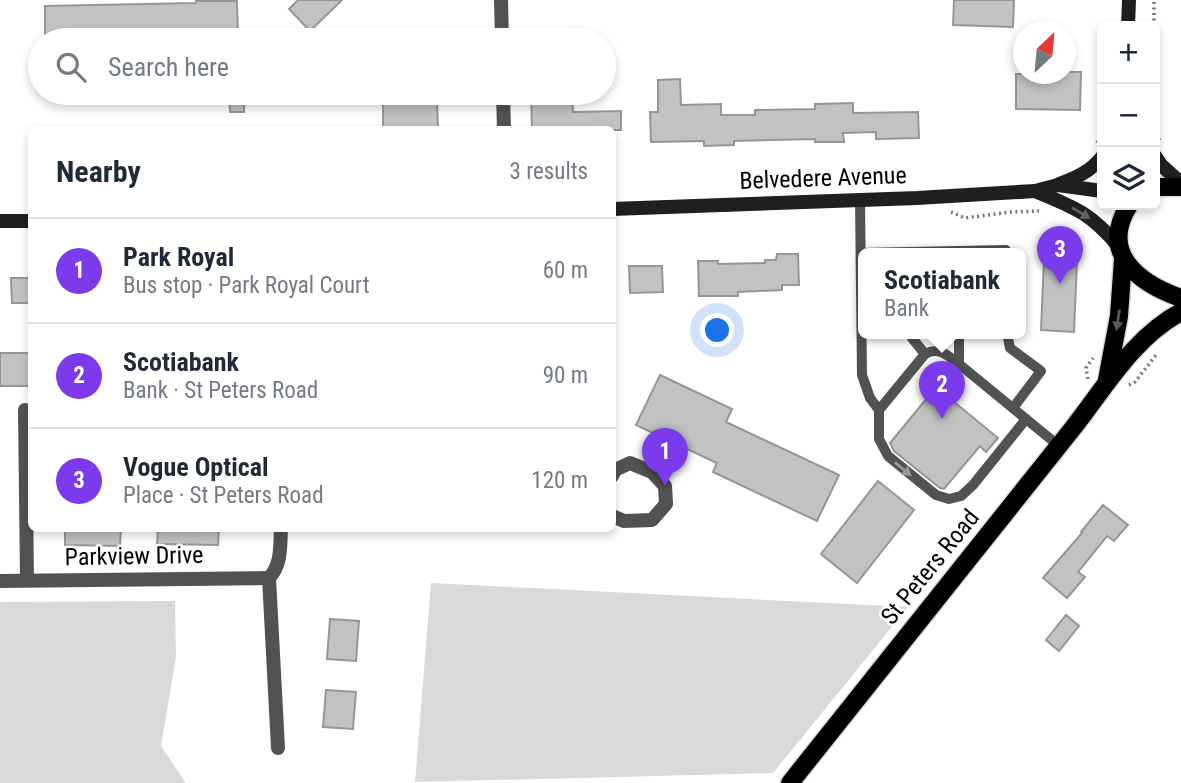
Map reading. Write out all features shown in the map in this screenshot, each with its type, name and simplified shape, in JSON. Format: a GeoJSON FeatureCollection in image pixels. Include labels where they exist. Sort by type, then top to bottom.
{"type":"FeatureCollection","features":[{"type":"Feature","properties":{"kind":"main road"},"geometry":{"type":"LineString","coordinates":[[1128,21],[1129,0]]}},
{"type":"Feature","properties":{"kind":"main road"},"geometry":{"type":"LineString","coordinates":[[1058,185],[1097,163]]}},
{"type":"Feature","properties":{"kind":"main road"},"geometry":{"type":"LineString","coordinates":[[1160,164],[1181,185]]}},
{"type":"Feature","properties":{"kind":"main road","name":"Belvedere Avenue"},"geometry":{"type":"LineString","coordinates":[[616,209],[917,198],[1035,191],[1058,185],[1097,190]]}},
{"type":"Feature","properties":{"kind":"main road"},"geometry":{"type":"LineString","coordinates":[[1160,187],[1181,185]]}},
{"type":"Feature","properties":{"kind":"main road","name":"Belvedere Avenue"},"geometry":{"type":"LineString","coordinates":[[1035,191],[1084,213],[1107,232],[1121,253]]}},
{"type":"Feature","properties":{"kind":"main road","name":"St Peters Road"},"geometry":{"type":"LineString","coordinates":[[1107,381],[1119,316],[1119,226],[1127,210]]}},
{"type":"Feature","properties":{"kind":"main road"},"geometry":{"type":"LineString","coordinates":[[0,221],[28,222]]}},
{"type":"Feature","properties":{"kind":"main road"},"geometry":{"type":"LineString","coordinates":[[1121,253],[1133,271],[1147,283],[1181,298]]}},
{"type":"Feature","properties":{"kind":"main road","name":"St Peters Road"},"geometry":{"type":"LineString","coordinates":[[790,783],[1059,446],[1107,381],[1152,331],[1181,312]]}},
{"type":"Feature","properties":{"kind":"street"},"geometry":{"type":"LineString","coordinates":[[501,0],[502,28]]}},
{"type":"Feature","properties":{"kind":"street"},"geometry":{"type":"LineString","coordinates":[[503,105],[504,126]]}},
{"type":"Feature","properties":{"kind":"street"},"geometry":{"type":"LineString","coordinates":[[25,410],[27,580]]}},
{"type":"Feature","properties":{"kind":"street"},"geometry":{"type":"LineString","coordinates":[[616,470],[630,463],[652,472],[665,486],[666,504],[652,520],[624,521],[616,518]]}},
{"type":"Feature","properties":{"kind":"street"},"geometry":{"type":"LineString","coordinates":[[278,748],[269,578],[279,563],[281,532]]}},
{"type":"Feature","properties":{"kind":"street","name":"Parkview Drive"},"geometry":{"type":"LineString","coordinates":[[0,581],[269,578]]}},
{"type":"Feature","properties":{"kind":"lane"},"geometry":{"type":"LineString","coordinates":[[860,200],[861,248]]}},
{"type":"Feature","properties":{"kind":"lane"},"geometry":{"type":"LineString","coordinates":[[862,339],[862,375],[870,398],[879,410],[879,439],[888,456],[936,495],[949,499],[961,496],[1026,419]]}},
{"type":"Feature","properties":{"kind":"lane"},"geometry":{"type":"LineString","coordinates":[[913,339],[925,354]]}},
{"type":"Feature","properties":{"kind":"lane"},"geometry":{"type":"LineString","coordinates":[[959,339],[959,364]]}},
{"type":"Feature","properties":{"kind":"lane"},"geometry":{"type":"LineString","coordinates":[[1008,339],[1010,348],[1041,371],[1013,408]]}},
{"type":"Feature","properties":{"kind":"lane"},"geometry":{"type":"LineString","coordinates":[[879,410],[925,354],[940,350],[1059,446]]}},
{"type":"Feature","properties":{"kind":"path"},"geometry":{"type":"LineString","coordinates":[[1154,0],[1154,21]]}},
{"type":"Feature","properties":{"kind":"path"},"geometry":{"type":"LineString","coordinates":[[917,198],[965,218],[1040,211]]}},
{"type":"Feature","properties":{"kind":"path"},"geometry":{"type":"LineString","coordinates":[[1086,368],[1097,352]]}},
{"type":"Feature","properties":{"kind":"shaded area"},"geometry":{"type":"Polygon","coordinates":[[[431,583],[908,607],[773,773],[415,782],[431,583]]]}},
{"type":"Feature","properties":{"kind":"shaded area"},"geometry":{"type":"Polygon","coordinates":[[[175,601],[176,657],[161,746],[186,783],[0,783],[0,602],[175,601]]]}},
{"type":"Feature","properties":{"kind":"building"},"geometry":{"type":"Polygon","coordinates":[[[298,0],[342,0],[313,28],[307,28],[289,9],[298,0]]]}},
{"type":"Feature","properties":{"kind":"building"},"geometry":{"type":"Polygon","coordinates":[[[954,0],[1014,0],[1013,27],[953,25],[954,0]]]}},
{"type":"Feature","properties":{"kind":"building"},"geometry":{"type":"Polygon","coordinates":[[[237,1],[238,28],[45,28],[45,6],[237,1]]]}},
{"type":"Feature","properties":{"kind":"building"},"geometry":{"type":"Polygon","coordinates":[[[1076,72],[1081,72],[1080,110],[1016,109],[1016,84],[1076,84],[1076,72]]]}},
{"type":"Feature","properties":{"kind":"building"},"geometry":{"type":"Polygon","coordinates":[[[680,79],[681,105],[721,104],[721,115],[755,115],[755,110],[815,109],[815,104],[853,103],[853,113],[918,112],[919,138],[876,139],[876,132],[843,133],[844,142],[815,142],[815,139],[734,141],[734,145],[704,146],[704,141],[651,142],[650,112],[658,112],[658,80],[680,79]]]}},
{"type":"Feature","properties":{"kind":"building"},"geometry":{"type":"Polygon","coordinates":[[[230,105],[244,105],[244,112],[230,112],[230,105]]]}},
{"type":"Feature","properties":{"kind":"building"},"geometry":{"type":"Polygon","coordinates":[[[383,105],[437,105],[438,126],[383,126],[383,105]]]}},
{"type":"Feature","properties":{"kind":"building"},"geometry":{"type":"Polygon","coordinates":[[[531,105],[573,105],[573,112],[621,111],[621,130],[616,130],[616,126],[532,126],[531,105]]]}},
{"type":"Feature","properties":{"kind":"building"},"geometry":{"type":"Polygon","coordinates":[[[1045,236],[1078,237],[1074,332],[1041,330],[1045,236]]]}},
{"type":"Feature","properties":{"kind":"building"},"geometry":{"type":"Polygon","coordinates":[[[777,254],[798,254],[799,285],[782,285],[782,290],[738,292],[738,296],[699,296],[698,261],[718,261],[718,264],[765,263],[765,260],[776,260],[777,254]]]}},
{"type":"Feature","properties":{"kind":"building"},"geometry":{"type":"Polygon","coordinates":[[[629,266],[662,266],[663,292],[630,293],[629,266]]]}},
{"type":"Feature","properties":{"kind":"building"},"geometry":{"type":"Polygon","coordinates":[[[11,278],[28,278],[28,303],[12,303],[11,278]]]}},
{"type":"Feature","properties":{"kind":"building"},"geometry":{"type":"Polygon","coordinates":[[[0,353],[28,353],[28,386],[0,386],[0,353]]]}},
{"type":"Feature","properties":{"kind":"building"},"geometry":{"type":"Polygon","coordinates":[[[660,375],[732,409],[726,422],[839,475],[817,521],[713,472],[717,463],[636,425],[660,375]]]}},
{"type":"Feature","properties":{"kind":"building"},"geometry":{"type":"Polygon","coordinates":[[[942,380],[959,394],[953,401],[998,438],[986,452],[980,446],[944,489],[894,451],[890,443],[942,380]]]}},
{"type":"Feature","properties":{"kind":"building"},"geometry":{"type":"Polygon","coordinates":[[[878,481],[914,510],[857,583],[821,554],[878,481]]]}},
{"type":"Feature","properties":{"kind":"building"},"geometry":{"type":"Polygon","coordinates":[[[1103,505],[1128,525],[1114,541],[1107,536],[1078,572],[1085,577],[1067,598],[1043,578],[1103,505]]]}},
{"type":"Feature","properties":{"kind":"building"},"geometry":{"type":"Polygon","coordinates":[[[65,532],[121,532],[120,546],[65,545],[65,532]]]}},
{"type":"Feature","properties":{"kind":"building"},"geometry":{"type":"Polygon","coordinates":[[[158,532],[219,532],[218,545],[157,544],[158,532]]]}},
{"type":"Feature","properties":{"kind":"building"},"geometry":{"type":"Polygon","coordinates":[[[1066,615],[1079,626],[1059,651],[1046,640],[1066,615]]]}},
{"type":"Feature","properties":{"kind":"building"},"geometry":{"type":"Polygon","coordinates":[[[330,619],[359,621],[356,661],[327,659],[330,619]]]}},
{"type":"Feature","properties":{"kind":"building"},"geometry":{"type":"Polygon","coordinates":[[[326,690],[356,692],[353,729],[323,727],[326,690]]]}},
{"type":"Feature","properties":{"kind":"place","name":"Vogue Optical"},"geometry":{"type":"Point","coordinates":[1060,284]}},
{"type":"Feature","properties":{"kind":"place","name":"Scotiabank"},"geometry":{"type":"Point","coordinates":[942,419]}},
{"type":"Feature","properties":{"kind":"place","name":"Park Royal"},"geometry":{"type":"Point","coordinates":[665,486]}}]}
